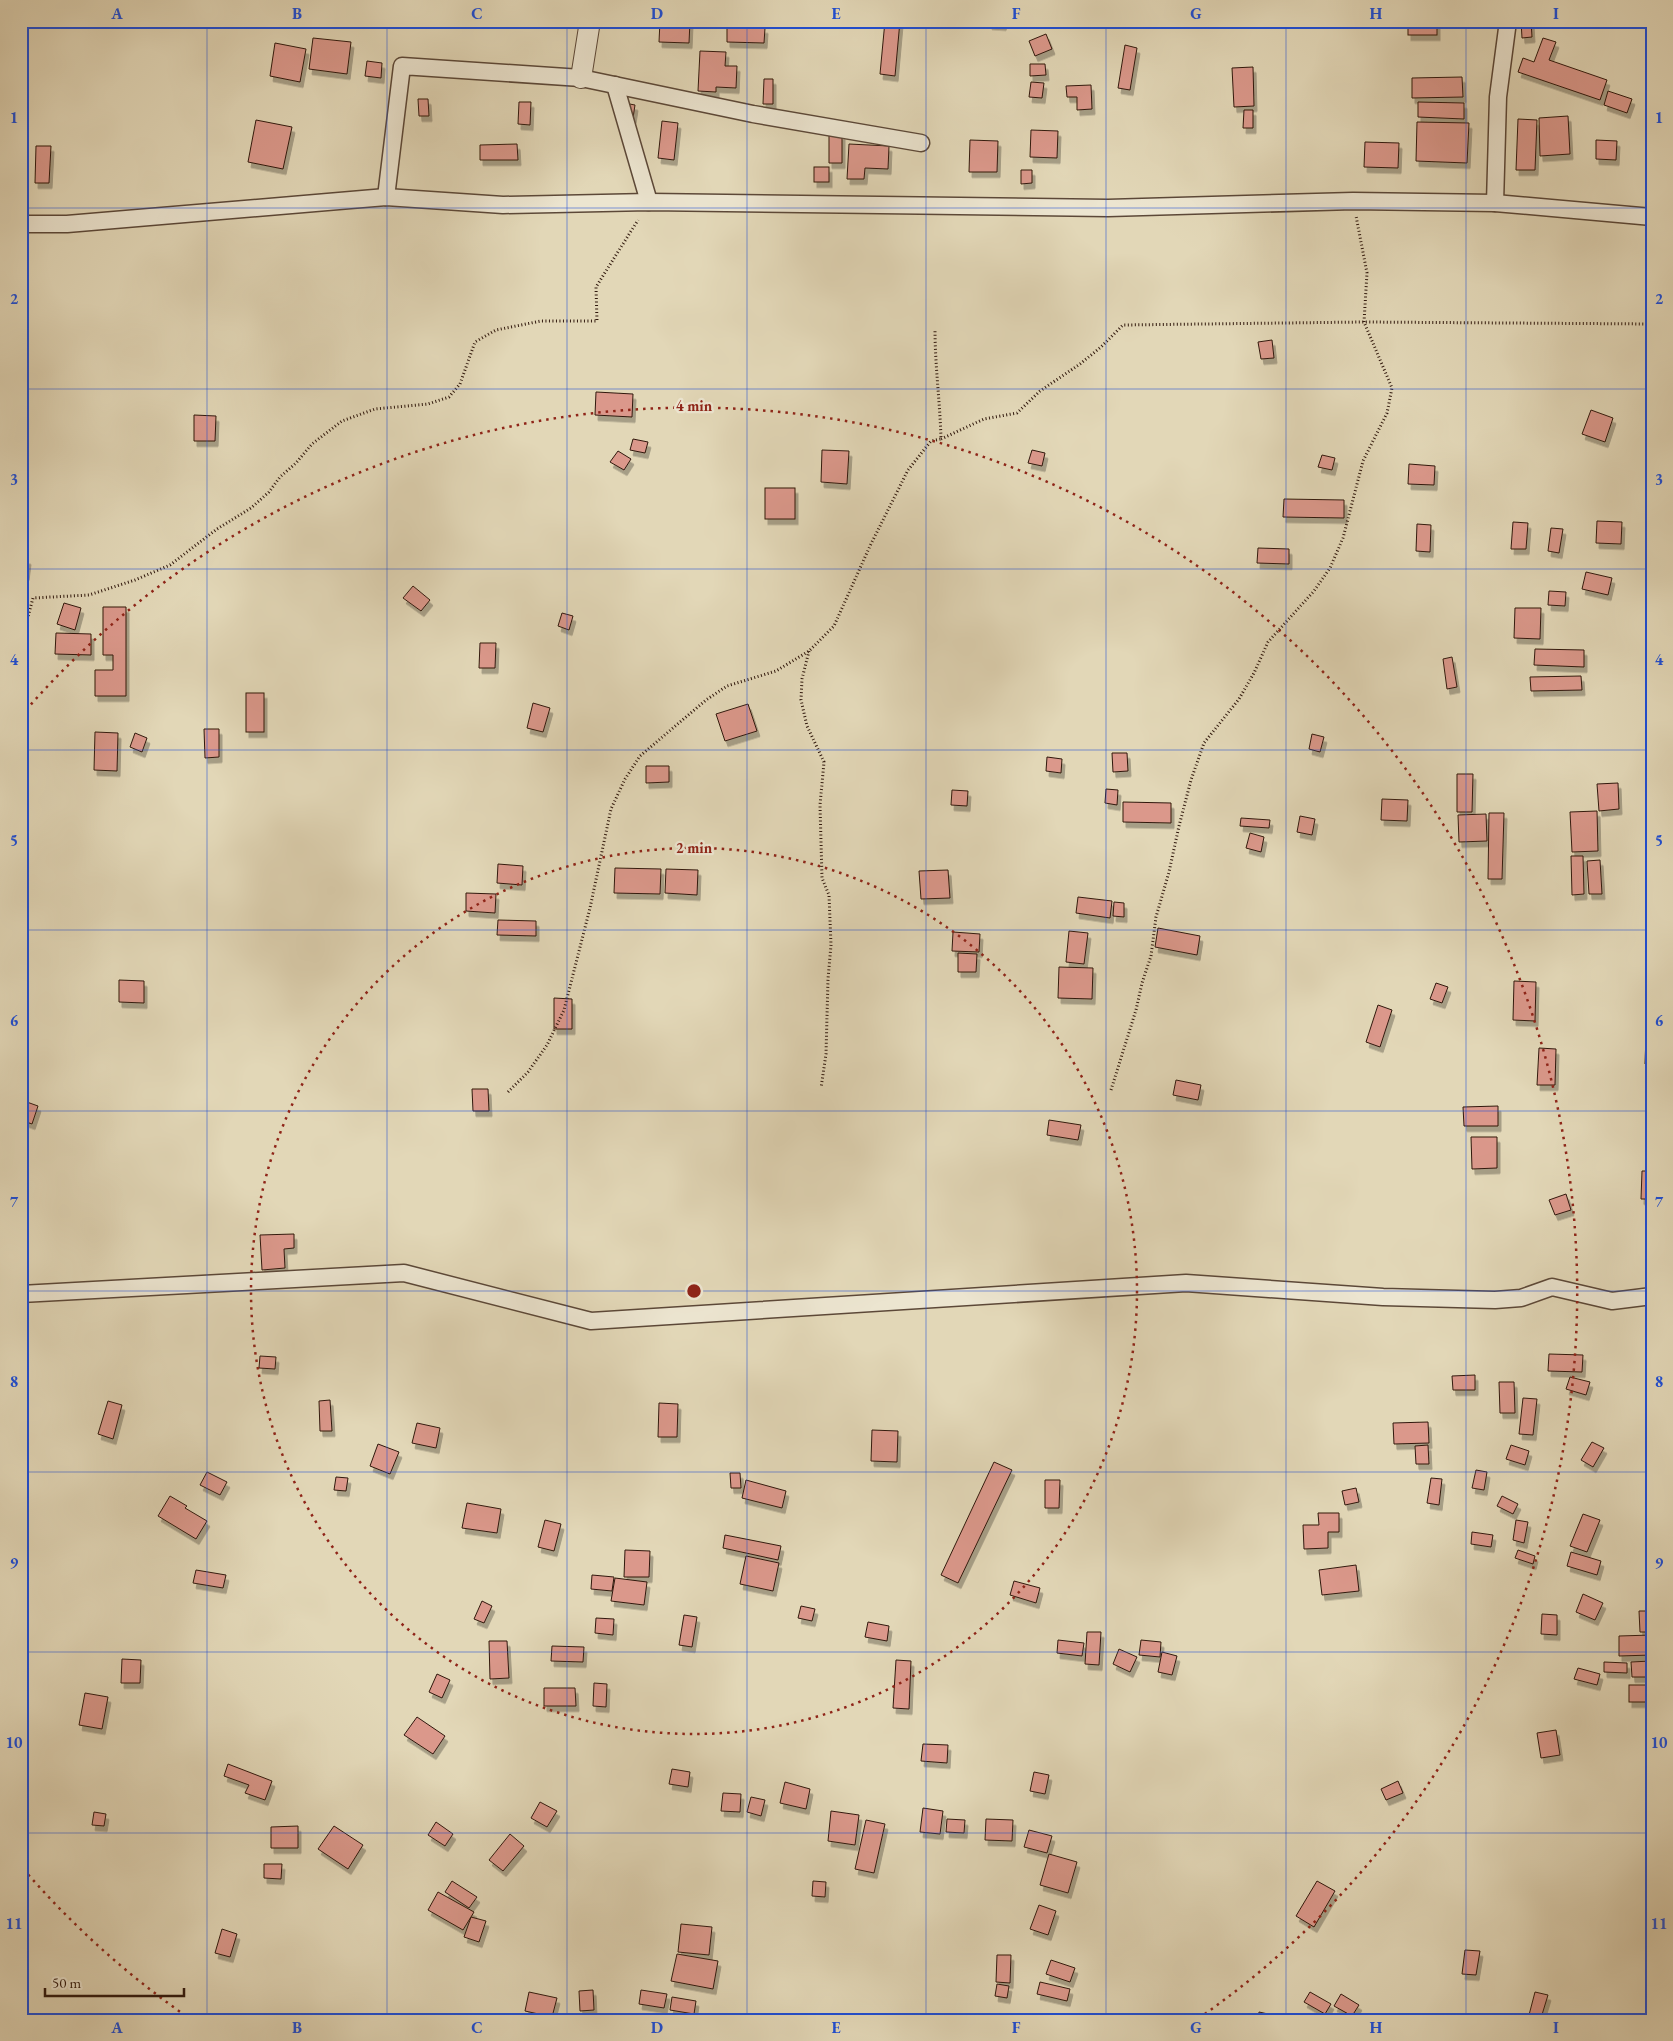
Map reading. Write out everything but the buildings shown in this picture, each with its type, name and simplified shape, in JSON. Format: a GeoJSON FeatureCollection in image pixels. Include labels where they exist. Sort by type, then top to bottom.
{"type":"FeatureCollection","features":[{"type":"Feature","properties":{"kind":"street"},"geometry":{"type":"LineString","coordinates":[[581,78],[590,21]]}},
{"type":"Feature","properties":{"kind":"street"},"geometry":{"type":"LineString","coordinates":[[1494,203],[1498,98],[1508,21]]}},
{"type":"Feature","properties":{"kind":"street"},"geometry":{"type":"LineString","coordinates":[[386,197],[402,66],[581,78],[753,114],[921,143]]}},
{"type":"Feature","properties":{"kind":"street"},"geometry":{"type":"LineString","coordinates":[[615,85],[649,202]]}},
{"type":"Feature","properties":{"kind":"street"},"geometry":{"type":"LineString","coordinates":[[21,224],[77,223],[386,197],[503,205],[649,202],[1108,208],[1353,201],[1494,203],[1652,217]]}},
{"type":"Feature","properties":{"kind":"street"},"geometry":{"type":"LineString","coordinates":[[21,1294],[404,1273],[591,1321],[1186,1283],[1420,1298],[1494,1300],[1521,1298],[1552,1287],[1612,1300],[1652,1296]]}},
{"type":"Feature","properties":{"kind":"path"},"geometry":{"type":"LineString","coordinates":[[1111,1090],[1151,956],[1156,918],[1191,780],[1204,743],[1239,699],[1254,673],[1268,642],[1314,591],[1330,568],[1343,538],[1364,461],[1387,413],[1392,388],[1364,322],[1368,273],[1353,201]]}},
{"type":"Feature","properties":{"kind":"path"},"geometry":{"type":"LineString","coordinates":[[21,643],[33,598],[89,595],[135,580],[170,565],[217,529],[251,508],[269,492],[280,477],[296,463],[312,444],[342,422],[375,409],[428,404],[449,397],[460,384],[475,342],[496,330],[541,321],[597,321],[596,287],[649,202]]}},
{"type":"Feature","properties":{"kind":"path"},"geometry":{"type":"LineString","coordinates":[[508,1092],[528,1072],[547,1045],[564,1010],[590,908],[611,810],[625,779],[640,756],[706,700],[727,686],[776,671],[809,651],[834,626],[870,546],[908,470],[931,441],[941,439],[984,419],[1016,413],[1040,391],[1101,348],[1123,324],[1364,322],[1652,324]]}},
{"type":"Feature","properties":{"kind":"path"},"geometry":{"type":"LineString","coordinates":[[935,329],[935,362],[939,393],[941,439]]}},
{"type":"Feature","properties":{"kind":"path"},"geometry":{"type":"LineString","coordinates":[[809,651],[802,679],[801,700],[807,726],[824,762],[820,805],[822,878],[829,895],[831,945],[826,1054],[822,1088]]}}]}
